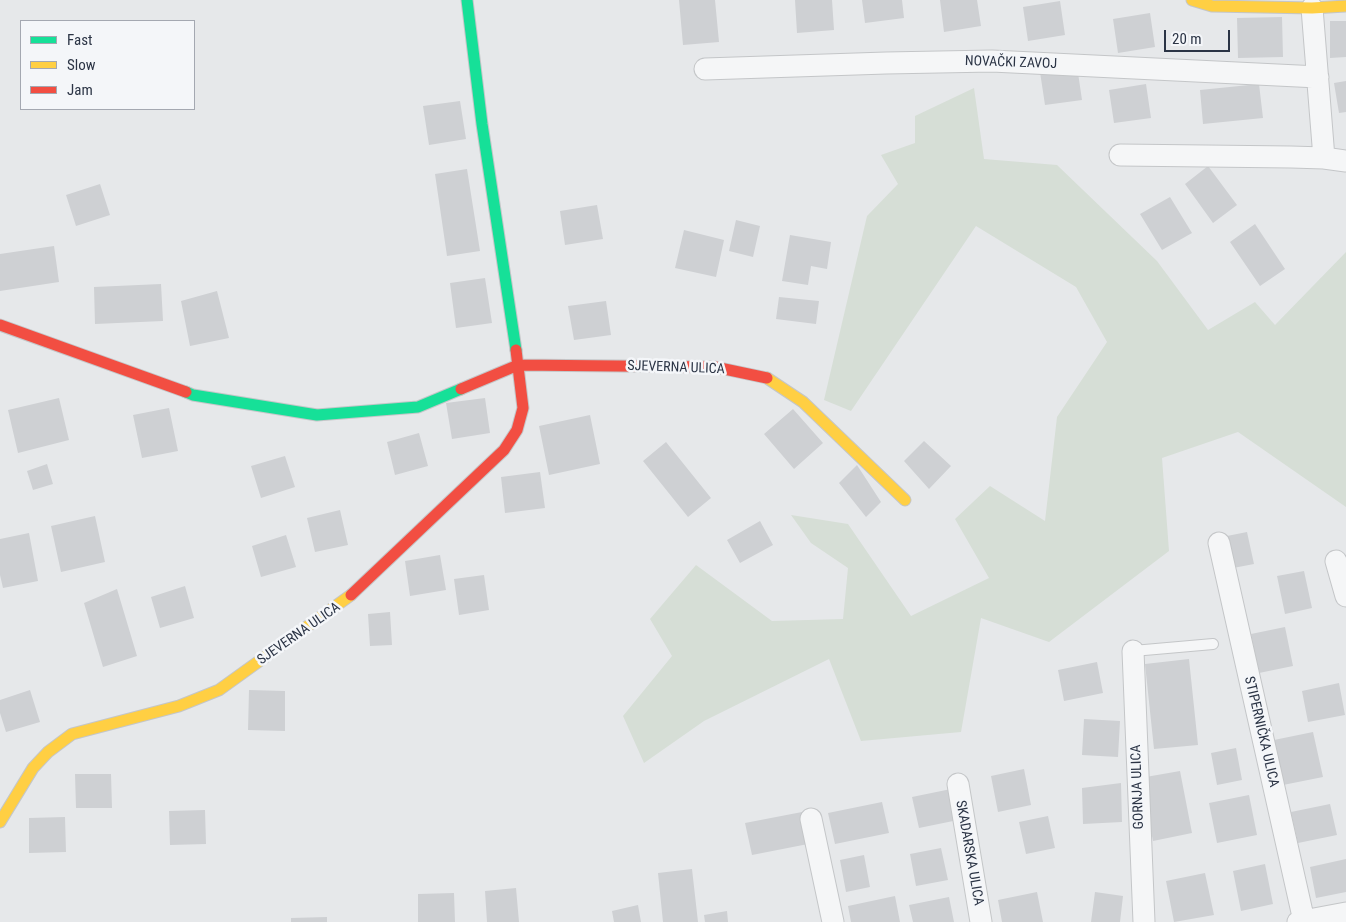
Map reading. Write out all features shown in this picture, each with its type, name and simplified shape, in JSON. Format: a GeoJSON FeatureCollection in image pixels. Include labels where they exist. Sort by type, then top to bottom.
{"type":"FeatureCollection","features":[{"type":"Feature","properties":{"kind":"street","name":"SJEVERNA ULICA"},"geometry":{"type":"LineString","coordinates":[[0,822],[33,768],[48,752],[72,734],[179,706],[219,690],[345,601],[504,450],[518,430],[523,408],[518,365],[482,124],[467,0]]}},
{"type":"Feature","properties":{"kind":"street"},"geometry":{"type":"LineString","coordinates":[[1192,0],[1212,6],[1312,8],[1346,6]]}},
{"type":"Feature","properties":{"kind":"street"},"geometry":{"type":"LineString","coordinates":[[1312,8],[1324,158]]}},
{"type":"Feature","properties":{"kind":"street","name":"NOVAČKI ZAVOJ"},"geometry":{"type":"LineString","coordinates":[[705,69],[886,62],[992,61],[1318,77]]}},
{"type":"Feature","properties":{"kind":"street"},"geometry":{"type":"LineString","coordinates":[[1120,155],[1324,158],[1346,160]]}},
{"type":"Feature","properties":{"kind":"street","name":"SJEVERNA ULICA"},"geometry":{"type":"LineString","coordinates":[[0,325],[193,396],[316,415],[418,407],[518,365],[715,367],[765,376],[803,402],[904,500]]}},
{"type":"Feature","properties":{"kind":"street","name":"STIPERNIČKA ULICA"},"geometry":{"type":"LineString","coordinates":[[1219,543],[1301,921]]}},
{"type":"Feature","properties":{"kind":"street"},"geometry":{"type":"LineString","coordinates":[[1336,561],[1346,596]]}},
{"type":"Feature","properties":{"kind":"street","name":"GORNJA ULICA"},"geometry":{"type":"LineString","coordinates":[[1133,651],[1144,922]]}},
{"type":"Feature","properties":{"kind":"street","name":"SKADARSKA ULICA"},"geometry":{"type":"LineString","coordinates":[[958,784],[981,922]]}},
{"type":"Feature","properties":{"kind":"street"},"geometry":{"type":"LineString","coordinates":[[810,819],[832,922]]}},
{"type":"Feature","properties":{"kind":"street"},"geometry":{"type":"LineString","coordinates":[[1301,921],[1346,913]]}},
{"type":"Feature","properties":{"kind":"lane"},"geometry":{"type":"LineString","coordinates":[[1133,651],[1213,644]]}},
{"type":"Feature","properties":{"kind":"shaded area"},"geometry":{"type":"Polygon","coordinates":[[[974,88],[984,159],[1057,165],[1157,261],[1208,330],[1255,302],[1275,325],[1346,252],[1346,507],[1238,432],[1162,458],[1169,551],[1049,642],[981,618],[961,732],[861,741],[829,659],[704,721],[644,763],[623,716],[672,656],[650,619],[696,565],[772,621],[843,619],[848,568],[811,543],[791,515],[848,524],[911,616],[989,578],[955,519],[990,486],[1045,521],[1057,417],[1107,342],[1076,287],[976,226],[851,411],[824,400],[867,216],[898,184],[881,155],[915,143],[915,116],[974,88]]]}},
{"type":"Feature","properties":{"kind":"building"},"geometry":{"type":"Polygon","coordinates":[[[679,0],[715,0],[719,42],[683,45],[679,0]]]}},
{"type":"Feature","properties":{"kind":"building"},"geometry":{"type":"Polygon","coordinates":[[[795,0],[832,0],[834,30],[797,33],[795,0]]]}},
{"type":"Feature","properties":{"kind":"building"},"geometry":{"type":"Polygon","coordinates":[[[862,0],[902,0],[904,18],[865,23],[862,0]]]}},
{"type":"Feature","properties":{"kind":"building"},"geometry":{"type":"Polygon","coordinates":[[[940,0],[977,0],[981,26],[944,32],[940,0]]]}},
{"type":"Feature","properties":{"kind":"building"},"geometry":{"type":"Polygon","coordinates":[[[1060,1],[1065,35],[1028,41],[1023,7],[1060,1]]]}},
{"type":"Feature","properties":{"kind":"building"},"geometry":{"type":"Polygon","coordinates":[[[1150,13],[1155,47],[1118,53],[1113,19],[1150,13]]]}},
{"type":"Feature","properties":{"kind":"building"},"geometry":{"type":"Polygon","coordinates":[[[1282,17],[1283,57],[1238,58],[1237,18],[1282,17]]]}},
{"type":"Feature","properties":{"kind":"building"},"geometry":{"type":"Polygon","coordinates":[[[1330,21],[1346,21],[1346,57],[1330,58],[1330,21]]]}},
{"type":"Feature","properties":{"kind":"building"},"geometry":{"type":"Polygon","coordinates":[[[1077,66],[1082,100],[1045,105],[1040,72],[1077,66]]]}},
{"type":"Feature","properties":{"kind":"building"},"geometry":{"type":"Polygon","coordinates":[[[1346,81],[1346,112],[1339,113],[1334,83],[1346,81]]]}},
{"type":"Feature","properties":{"kind":"building"},"geometry":{"type":"Polygon","coordinates":[[[1146,84],[1151,118],[1114,123],[1109,90],[1146,84]]]}},
{"type":"Feature","properties":{"kind":"building"},"geometry":{"type":"Polygon","coordinates":[[[1259,84],[1263,118],[1203,124],[1200,90],[1259,84]]]}},
{"type":"Feature","properties":{"kind":"building"},"geometry":{"type":"Polygon","coordinates":[[[460,101],[466,139],[429,145],[423,106],[460,101]]]}},
{"type":"Feature","properties":{"kind":"building"},"geometry":{"type":"Polygon","coordinates":[[[1208,166],[1237,205],[1213,223],[1185,184],[1208,166]]]}},
{"type":"Feature","properties":{"kind":"building"},"geometry":{"type":"Polygon","coordinates":[[[467,169],[480,251],[447,256],[435,174],[467,169]]]}},
{"type":"Feature","properties":{"kind":"building"},"geometry":{"type":"Polygon","coordinates":[[[100,184],[110,215],[76,226],[66,195],[100,184]]]}},
{"type":"Feature","properties":{"kind":"building"},"geometry":{"type":"Polygon","coordinates":[[[1170,197],[1192,233],[1162,250],[1140,214],[1170,197]]]}},
{"type":"Feature","properties":{"kind":"building"},"geometry":{"type":"Polygon","coordinates":[[[597,205],[603,239],[565,245],[560,211],[597,205]]]}},
{"type":"Feature","properties":{"kind":"building"},"geometry":{"type":"Polygon","coordinates":[[[736,220],[760,226],[753,257],[729,251],[736,220]]]}},
{"type":"Feature","properties":{"kind":"building"},"geometry":{"type":"Polygon","coordinates":[[[1255,224],[1285,269],[1260,286],[1230,242],[1255,224]]]}},
{"type":"Feature","properties":{"kind":"building"},"geometry":{"type":"Polygon","coordinates":[[[684,230],[724,240],[716,277],[675,268],[684,230]]]}},
{"type":"Feature","properties":{"kind":"building"},"geometry":{"type":"Polygon","coordinates":[[[790,235],[831,242],[827,269],[811,266],[808,285],[782,281],[790,235]]]}},
{"type":"Feature","properties":{"kind":"building"},"geometry":{"type":"Polygon","coordinates":[[[54,246],[59,282],[0,291],[0,254],[54,246]]]}},
{"type":"Feature","properties":{"kind":"building"},"geometry":{"type":"Polygon","coordinates":[[[485,278],[492,323],[456,328],[450,283],[485,278]]]}},
{"type":"Feature","properties":{"kind":"building"},"geometry":{"type":"Polygon","coordinates":[[[161,284],[163,321],[95,324],[94,287],[161,284]]]}},
{"type":"Feature","properties":{"kind":"building"},"geometry":{"type":"Polygon","coordinates":[[[217,291],[229,338],[190,346],[181,301],[217,291]]]}},
{"type":"Feature","properties":{"kind":"building"},"geometry":{"type":"Polygon","coordinates":[[[779,297],[819,301],[816,324],[776,319],[779,297]]]}},
{"type":"Feature","properties":{"kind":"building"},"geometry":{"type":"Polygon","coordinates":[[[606,301],[611,335],[574,340],[568,306],[606,301]]]}},
{"type":"Feature","properties":{"kind":"building"},"geometry":{"type":"Polygon","coordinates":[[[59,398],[69,440],[18,453],[8,410],[59,398]]]}},
{"type":"Feature","properties":{"kind":"building"},"geometry":{"type":"Polygon","coordinates":[[[485,398],[490,433],[452,439],[446,403],[485,398]]]}},
{"type":"Feature","properties":{"kind":"building"},"geometry":{"type":"Polygon","coordinates":[[[169,408],[178,451],[142,458],[133,415],[169,408]]]}},
{"type":"Feature","properties":{"kind":"building"},"geometry":{"type":"Polygon","coordinates":[[[793,409],[823,443],[794,469],[764,434],[793,409]]]}},
{"type":"Feature","properties":{"kind":"building"},"geometry":{"type":"Polygon","coordinates":[[[590,415],[600,464],[549,475],[539,426],[590,415]]]}},
{"type":"Feature","properties":{"kind":"building"},"geometry":{"type":"Polygon","coordinates":[[[419,433],[428,466],[395,475],[387,442],[419,433]]]}},
{"type":"Feature","properties":{"kind":"building"},"geometry":{"type":"Polygon","coordinates":[[[924,441],[951,466],[929,489],[904,461],[924,441]]]}},
{"type":"Feature","properties":{"kind":"building"},"geometry":{"type":"Polygon","coordinates":[[[666,442],[711,498],[688,517],[643,461],[666,442]]]}},
{"type":"Feature","properties":{"kind":"building"},"geometry":{"type":"Polygon","coordinates":[[[285,456],[295,487],[261,498],[251,466],[285,456]]]}},
{"type":"Feature","properties":{"kind":"building"},"geometry":{"type":"Polygon","coordinates":[[[47,464],[53,484],[33,490],[27,471],[47,464]]]}},
{"type":"Feature","properties":{"kind":"building"},"geometry":{"type":"Polygon","coordinates":[[[857,465],[881,502],[866,517],[839,483],[857,465]]]}},
{"type":"Feature","properties":{"kind":"building"},"geometry":{"type":"Polygon","coordinates":[[[540,472],[545,508],[505,513],[501,477],[540,472]]]}},
{"type":"Feature","properties":{"kind":"building"},"geometry":{"type":"Polygon","coordinates":[[[340,510],[348,545],[315,552],[307,518],[340,510]]]}},
{"type":"Feature","properties":{"kind":"building"},"geometry":{"type":"Polygon","coordinates":[[[95,516],[105,562],[61,572],[51,526],[95,516]]]}},
{"type":"Feature","properties":{"kind":"building"},"geometry":{"type":"Polygon","coordinates":[[[760,521],[773,545],[740,563],[727,540],[760,521]]]}},
{"type":"Feature","properties":{"kind":"building"},"geometry":{"type":"Polygon","coordinates":[[[1247,532],[1254,564],[1228,569],[1222,537],[1247,532]]]}},
{"type":"Feature","properties":{"kind":"building"},"geometry":{"type":"Polygon","coordinates":[[[29,533],[38,581],[3,588],[0,575],[0,539],[29,533]]]}},
{"type":"Feature","properties":{"kind":"building"},"geometry":{"type":"Polygon","coordinates":[[[286,535],[296,567],[261,577],[252,546],[286,535]]]}},
{"type":"Feature","properties":{"kind":"building"},"geometry":{"type":"Polygon","coordinates":[[[440,555],[446,590],[410,596],[405,561],[440,555]]]}},
{"type":"Feature","properties":{"kind":"building"},"geometry":{"type":"Polygon","coordinates":[[[1304,571],[1312,608],[1285,614],[1277,576],[1304,571]]]}},
{"type":"Feature","properties":{"kind":"building"},"geometry":{"type":"Polygon","coordinates":[[[484,575],[489,610],[459,615],[454,579],[484,575]]]}},
{"type":"Feature","properties":{"kind":"building"},"geometry":{"type":"Polygon","coordinates":[[[185,586],[194,618],[160,628],[151,597],[185,586]]]}},
{"type":"Feature","properties":{"kind":"building"},"geometry":{"type":"Polygon","coordinates":[[[117,589],[137,656],[103,667],[84,603],[117,589]]]}},
{"type":"Feature","properties":{"kind":"building"},"geometry":{"type":"Polygon","coordinates":[[[390,612],[392,645],[370,646],[368,614],[390,612]]]}},
{"type":"Feature","properties":{"kind":"building"},"geometry":{"type":"Polygon","coordinates":[[[1285,627],[1293,666],[1259,673],[1251,634],[1285,627]]]}},
{"type":"Feature","properties":{"kind":"building"},"geometry":{"type":"Polygon","coordinates":[[[1189,659],[1198,745],[1154,749],[1145,664],[1189,659]]]}},
{"type":"Feature","properties":{"kind":"building"},"geometry":{"type":"Polygon","coordinates":[[[1097,662],[1103,693],[1064,701],[1058,670],[1097,662]]]}},
{"type":"Feature","properties":{"kind":"building"},"geometry":{"type":"Polygon","coordinates":[[[1339,683],[1345,715],[1308,722],[1302,691],[1339,683]]]}},
{"type":"Feature","properties":{"kind":"building"},"geometry":{"type":"Polygon","coordinates":[[[30,690],[40,722],[6,732],[0,713],[0,700],[30,690]]]}},
{"type":"Feature","properties":{"kind":"building"},"geometry":{"type":"Polygon","coordinates":[[[249,690],[285,691],[285,731],[248,730],[249,690]]]}},
{"type":"Feature","properties":{"kind":"building"},"geometry":{"type":"Polygon","coordinates":[[[1084,719],[1120,721],[1118,757],[1082,755],[1084,719]]]}},
{"type":"Feature","properties":{"kind":"building"},"geometry":{"type":"Polygon","coordinates":[[[1313,732],[1323,777],[1283,785],[1274,740],[1313,732]]]}},
{"type":"Feature","properties":{"kind":"building"},"geometry":{"type":"Polygon","coordinates":[[[1236,748],[1242,780],[1217,785],[1211,753],[1236,748]]]}},
{"type":"Feature","properties":{"kind":"building"},"geometry":{"type":"Polygon","coordinates":[[[1024,769],[1031,805],[998,812],[991,776],[1024,769]]]}},
{"type":"Feature","properties":{"kind":"building"},"geometry":{"type":"Polygon","coordinates":[[[1180,771],[1192,833],[1153,841],[1140,778],[1180,771]]]}},
{"type":"Feature","properties":{"kind":"building"},"geometry":{"type":"Polygon","coordinates":[[[75,774],[111,774],[112,808],[76,808],[75,774]]]}},
{"type":"Feature","properties":{"kind":"building"},"geometry":{"type":"Polygon","coordinates":[[[1121,783],[1122,822],[1083,824],[1082,788],[1121,783]]]}},
{"type":"Feature","properties":{"kind":"building"},"geometry":{"type":"Polygon","coordinates":[[[951,789],[958,820],[919,828],[912,797],[951,789]]]}},
{"type":"Feature","properties":{"kind":"building"},"geometry":{"type":"Polygon","coordinates":[[[1249,795],[1257,835],[1217,843],[1209,803],[1249,795]]]}},
{"type":"Feature","properties":{"kind":"building"},"geometry":{"type":"Polygon","coordinates":[[[882,802],[889,833],[835,844],[828,813],[882,802]]]}},
{"type":"Feature","properties":{"kind":"building"},"geometry":{"type":"Polygon","coordinates":[[[1330,804],[1337,835],[1298,843],[1291,812],[1330,804]]]}},
{"type":"Feature","properties":{"kind":"building"},"geometry":{"type":"Polygon","coordinates":[[[205,810],[206,844],[170,845],[169,811],[205,810]]]}},
{"type":"Feature","properties":{"kind":"building"},"geometry":{"type":"Polygon","coordinates":[[[802,812],[808,844],[752,855],[745,823],[802,812]]]}},
{"type":"Feature","properties":{"kind":"building"},"geometry":{"type":"Polygon","coordinates":[[[1048,816],[1055,848],[1026,854],[1019,822],[1048,816]]]}},
{"type":"Feature","properties":{"kind":"building"},"geometry":{"type":"Polygon","coordinates":[[[65,817],[66,852],[29,853],[29,818],[65,817]]]}},
{"type":"Feature","properties":{"kind":"building"},"geometry":{"type":"Polygon","coordinates":[[[941,848],[948,880],[916,886],[910,854],[941,848]]]}},
{"type":"Feature","properties":{"kind":"building"},"geometry":{"type":"Polygon","coordinates":[[[864,855],[870,887],[846,892],[840,860],[864,855]]]}},
{"type":"Feature","properties":{"kind":"building"},"geometry":{"type":"Polygon","coordinates":[[[1346,859],[1346,892],[1316,898],[1310,867],[1346,859]]]}},
{"type":"Feature","properties":{"kind":"building"},"geometry":{"type":"Polygon","coordinates":[[[1265,864],[1273,904],[1241,911],[1233,871],[1265,864]]]}},
{"type":"Feature","properties":{"kind":"building"},"geometry":{"type":"Polygon","coordinates":[[[692,869],[698,922],[663,922],[658,873],[692,869]]]}},
{"type":"Feature","properties":{"kind":"building"},"geometry":{"type":"Polygon","coordinates":[[[1205,873],[1214,915],[1174,922],[1166,881],[1205,873]]]}},
{"type":"Feature","properties":{"kind":"building"},"geometry":{"type":"Polygon","coordinates":[[[516,888],[519,922],[487,922],[485,891],[516,888]]]}},
{"type":"Feature","properties":{"kind":"building"},"geometry":{"type":"Polygon","coordinates":[[[1037,892],[1043,922],[1002,922],[998,900],[1037,892]]]}},
{"type":"Feature","properties":{"kind":"building"},"geometry":{"type":"Polygon","coordinates":[[[1095,892],[1123,896],[1120,922],[1091,922],[1095,892]]]}},
{"type":"Feature","properties":{"kind":"building"},"geometry":{"type":"Polygon","coordinates":[[[454,893],[455,922],[418,922],[418,894],[454,893]]]}},
{"type":"Feature","properties":{"kind":"building"},"geometry":{"type":"Polygon","coordinates":[[[895,896],[900,922],[851,922],[848,906],[895,896]]]}},
{"type":"Feature","properties":{"kind":"building"},"geometry":{"type":"Polygon","coordinates":[[[949,897],[954,922],[913,922],[909,905],[949,897]]]}},
{"type":"Feature","properties":{"kind":"building"},"geometry":{"type":"Polygon","coordinates":[[[638,905],[641,922],[614,922],[612,911],[638,905]]]}},
{"type":"Feature","properties":{"kind":"building"},"geometry":{"type":"Polygon","coordinates":[[[727,911],[728,922],[705,922],[704,915],[727,911]]]}},
{"type":"Feature","properties":{"kind":"building"},"geometry":{"type":"Polygon","coordinates":[[[327,917],[327,922],[291,922],[291,918],[327,917]]]}},
{"type":"Feature","properties":{"kind":"traffic: fast"},"geometry":{"type":"LineString","coordinates":[[467,0],[482,124],[516,350]]}},
{"type":"Feature","properties":{"kind":"traffic: fast"},"geometry":{"type":"LineString","coordinates":[[186,392],[193,395],[317,415],[418,407],[461,389]]}},
{"type":"Feature","properties":{"kind":"traffic: slow"},"geometry":{"type":"LineString","coordinates":[[1192,0],[1212,6],[1312,8],[1346,6]]}},
{"type":"Feature","properties":{"kind":"traffic: slow"},"geometry":{"type":"LineString","coordinates":[[767,378],[803,402],[905,500]]}},
{"type":"Feature","properties":{"kind":"traffic: slow"},"geometry":{"type":"LineString","coordinates":[[0,822],[33,768],[48,752],[72,734],[179,706],[219,690],[351,595]]}},
{"type":"Feature","properties":{"kind":"traffic: jam"},"geometry":{"type":"LineString","coordinates":[[0,325],[186,392]]}},
{"type":"Feature","properties":{"kind":"traffic: jam"},"geometry":{"type":"LineString","coordinates":[[351,595],[504,450],[517,430],[523,408],[516,350]]}},
{"type":"Feature","properties":{"kind":"traffic: jam"},"geometry":{"type":"LineString","coordinates":[[461,389],[518,365],[715,367],[767,378]]}}]}
